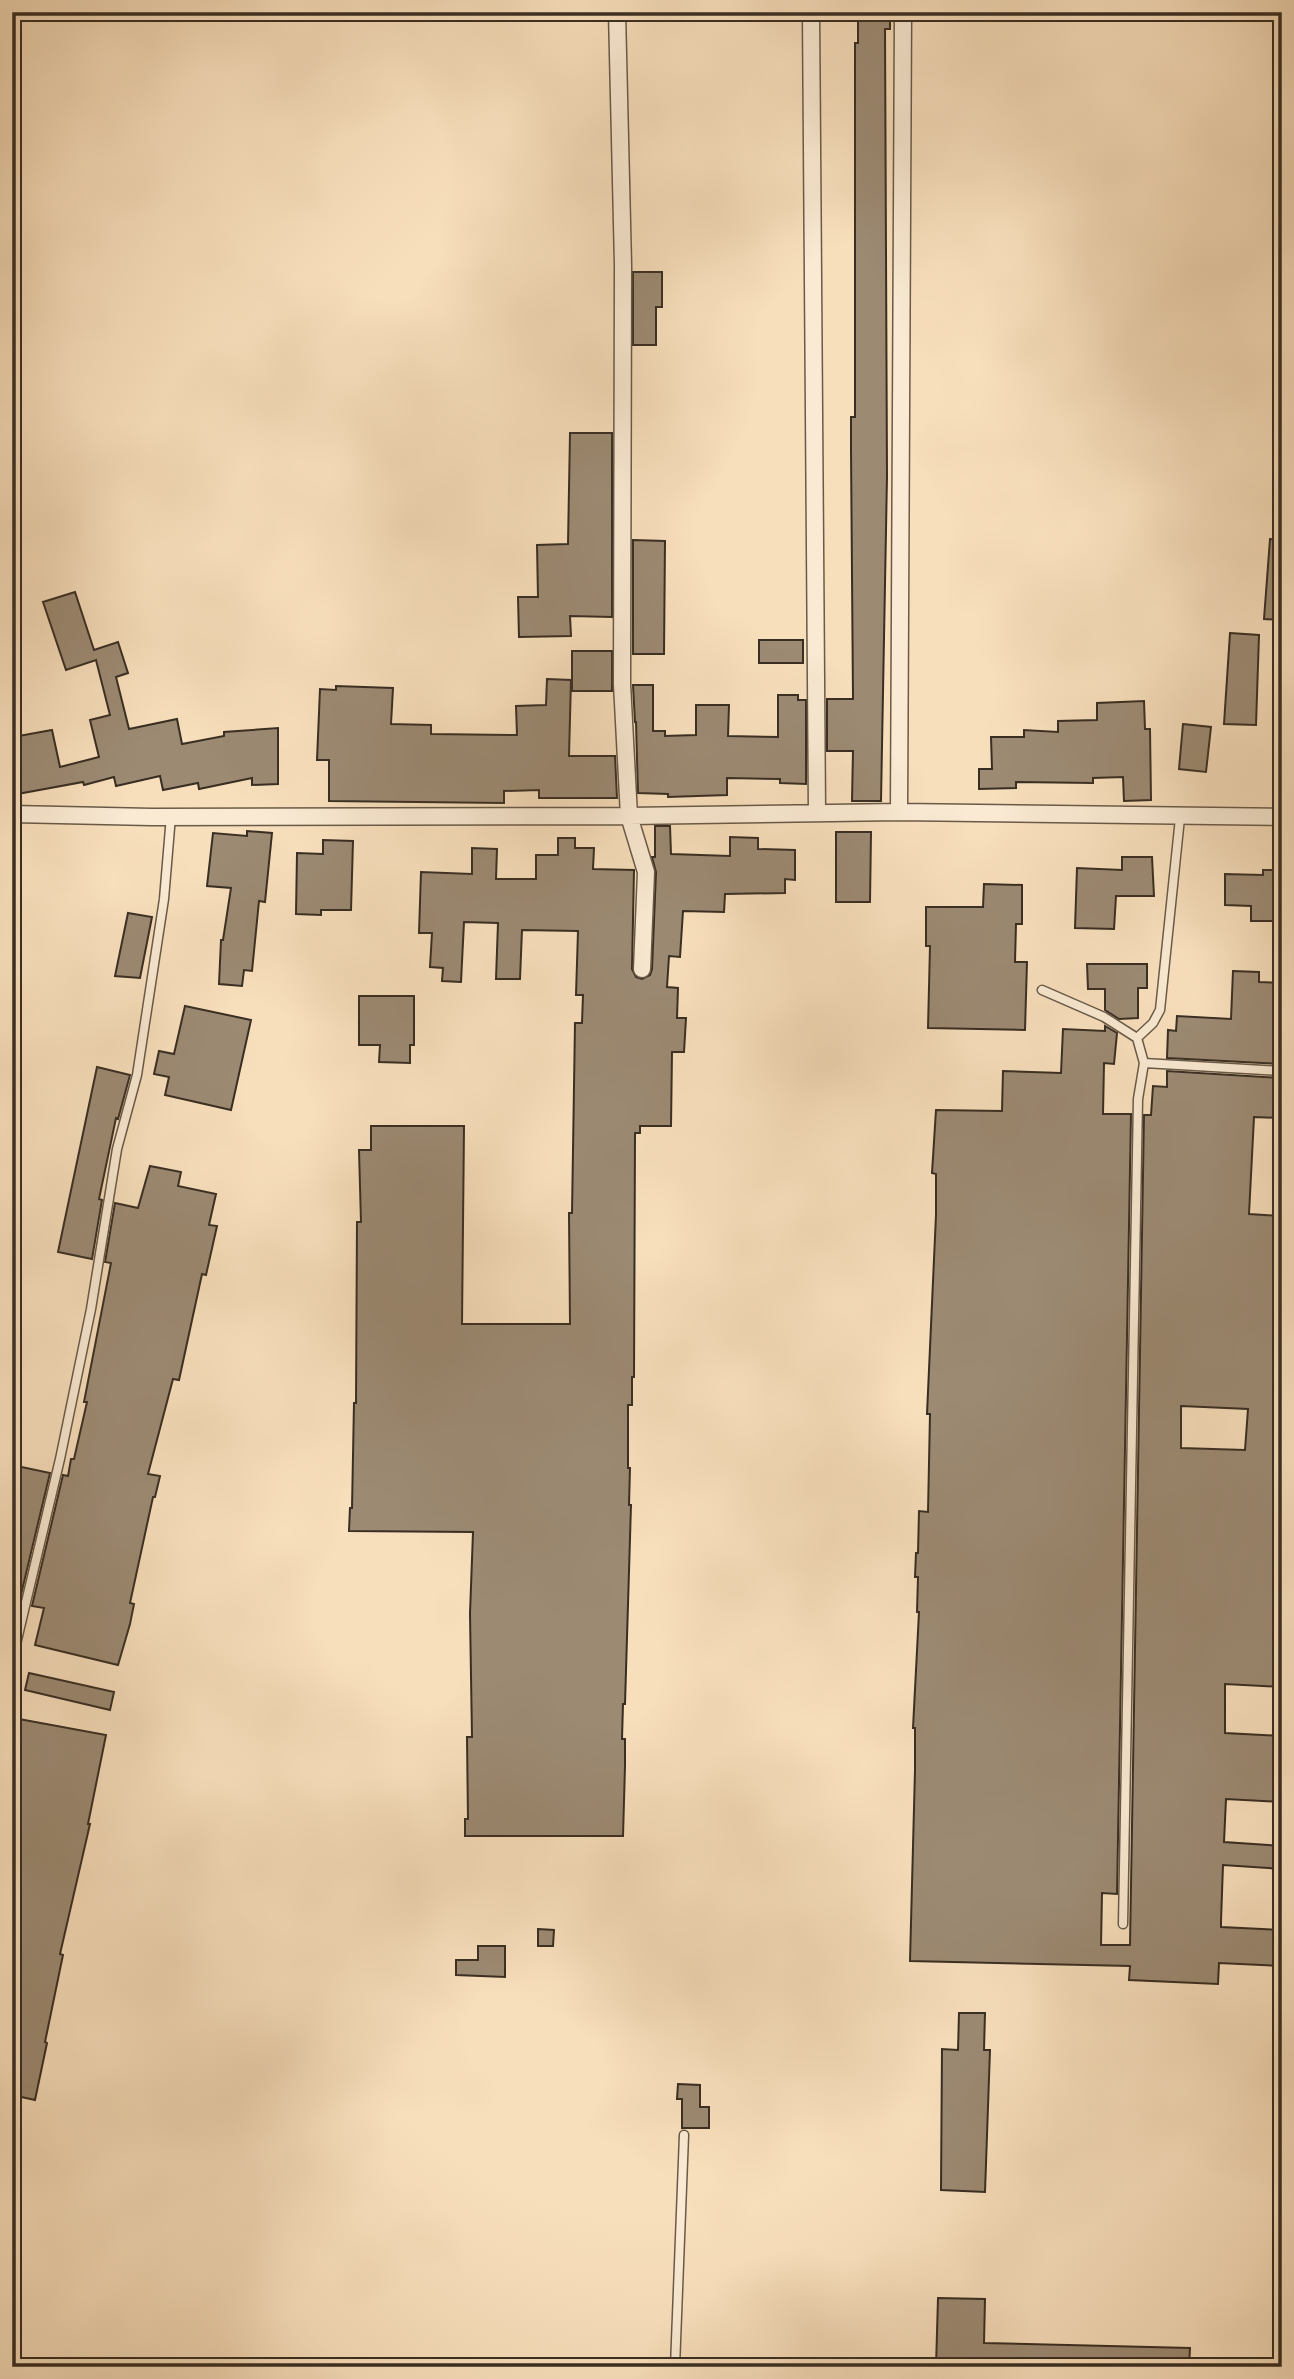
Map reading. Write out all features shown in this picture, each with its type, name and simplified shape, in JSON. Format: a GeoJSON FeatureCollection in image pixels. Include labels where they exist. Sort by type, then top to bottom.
{"type":"FeatureCollection","features":[{"type":"Feature","properties":{"kind":"street"},"geometry":{"type":"LineString","coordinates":[[617,12],[622,265],[622,684],[629,816],[646,873],[642,969]]}},
{"type":"Feature","properties":{"kind":"street"},"geometry":{"type":"LineString","coordinates":[[811,12],[817,813]]}},
{"type":"Feature","properties":{"kind":"street"},"geometry":{"type":"LineString","coordinates":[[899,812],[904,12]]}},
{"type":"Feature","properties":{"kind":"street"},"geometry":{"type":"LineString","coordinates":[[12,814],[629,816],[899,812],[1180,818],[1282,817]]}},
{"type":"Feature","properties":{"kind":"lane"},"geometry":{"type":"LineString","coordinates":[[12,1661],[61,1459],[91,1309],[117,1149],[137,1074],[164,899],[171,816]]}},
{"type":"Feature","properties":{"kind":"lane"},"geometry":{"type":"LineString","coordinates":[[1137,1038],[1153,1023],[1160,1010],[1180,818]]}},
{"type":"Feature","properties":{"kind":"lane"},"geometry":{"type":"LineString","coordinates":[[1042,990],[1104,1017],[1137,1038],[1144,1063],[1138,1099],[1123,1924]]}},
{"type":"Feature","properties":{"kind":"lane"},"geometry":{"type":"LineString","coordinates":[[1144,1063],[1282,1071]]}},
{"type":"Feature","properties":{"kind":"lane"},"geometry":{"type":"LineString","coordinates":[[675,2367],[684,2135]]}},
{"type":"Feature","properties":{"kind":"building"},"geometry":{"type":"Polygon","coordinates":[[[858,12],[890,12],[890,29],[885,29],[887,476],[881,801],[852,801],[853,751],[827,751],[827,699],[853,699],[851,417],[855,417],[855,43],[858,43],[858,12]]]}},
{"type":"Feature","properties":{"kind":"building"},"geometry":{"type":"Polygon","coordinates":[[[633,272],[662,272],[662,307],[656,307],[656,345],[633,345],[633,272]]]}},
{"type":"Feature","properties":{"kind":"building"},"geometry":{"type":"Polygon","coordinates":[[[570,433],[612,433],[612,617],[570,616],[571,636],[519,637],[518,597],[538,597],[537,545],[568,544],[570,433]]]}},
{"type":"Feature","properties":{"kind":"building"},"geometry":{"type":"Polygon","coordinates":[[[1270,539],[1282,540],[1282,620],[1264,619],[1270,539]]]}},
{"type":"Feature","properties":{"kind":"building"},"geometry":{"type":"Polygon","coordinates":[[[633,540],[665,541],[664,654],[633,654],[633,540]]]}},
{"type":"Feature","properties":{"kind":"building"},"geometry":{"type":"Polygon","coordinates":[[[75,592],[94,650],[118,642],[128,673],[116,677],[129,729],[177,719],[182,744],[224,736],[224,732],[278,728],[278,784],[252,785],[252,778],[199,789],[198,783],[163,790],[160,776],[116,786],[114,777],[84,785],[83,782],[12,795],[12,753],[16,752],[13,737],[52,730],[60,767],[99,757],[90,720],[110,715],[96,660],[66,670],[43,602],[75,592]]]}},
{"type":"Feature","properties":{"kind":"building"},"geometry":{"type":"Polygon","coordinates":[[[1230,633],[1259,635],[1256,725],[1224,724],[1230,633]]]}},
{"type":"Feature","properties":{"kind":"building"},"geometry":{"type":"Polygon","coordinates":[[[759,640],[803,640],[803,663],[759,663],[759,640]]]}},
{"type":"Feature","properties":{"kind":"building"},"geometry":{"type":"Polygon","coordinates":[[[572,651],[612,651],[612,691],[572,691],[572,651]]]}},
{"type":"Feature","properties":{"kind":"building"},"geometry":{"type":"Polygon","coordinates":[[[547,679],[571,680],[569,756],[615,756],[617,798],[539,798],[539,790],[504,791],[504,803],[329,801],[329,760],[317,760],[320,689],[336,690],[336,686],[393,688],[391,724],[431,725],[431,734],[517,735],[516,706],[546,705],[547,679]]]}},
{"type":"Feature","properties":{"kind":"building"},"geometry":{"type":"Polygon","coordinates":[[[633,685],[653,685],[653,731],[665,731],[665,736],[696,735],[696,705],[729,705],[728,736],[778,737],[778,695],[798,695],[798,700],[806,700],[806,784],[780,783],[780,779],[727,778],[727,795],[668,797],[668,794],[638,793],[633,685]]]}},
{"type":"Feature","properties":{"kind":"building"},"geometry":{"type":"Polygon","coordinates":[[[1144,701],[1145,729],[1150,729],[1151,800],[1124,801],[1123,777],[1093,778],[1093,783],[1016,782],[1016,788],[979,789],[979,769],[992,769],[991,737],[1024,737],[1024,730],[1058,732],[1058,721],[1097,720],[1097,703],[1144,701]]]}},
{"type":"Feature","properties":{"kind":"building"},"geometry":{"type":"Polygon","coordinates":[[[1183,724],[1211,727],[1206,772],[1179,769],[1183,724]]]}},
{"type":"Feature","properties":{"kind":"building"},"geometry":{"type":"Polygon","coordinates":[[[655,826],[670,826],[671,854],[730,856],[730,837],[758,838],[758,849],[795,850],[795,880],[785,879],[785,893],[725,894],[724,912],[683,911],[680,957],[669,956],[667,987],[678,988],[677,1018],[686,1018],[684,1052],[672,1052],[671,1126],[640,1126],[640,1133],[635,1133],[634,1377],[632,1405],[628,1405],[631,1505],[622,1739],[625,1739],[623,1836],[465,1836],[465,1819],[468,1819],[467,1737],[472,1737],[470,1614],[473,1532],[349,1531],[356,1403],[357,1222],[361,1222],[359,1150],[371,1150],[371,1126],[464,1126],[462,1324],[570,1324],[569,1213],[572,1213],[575,1023],[582,1023],[583,995],[576,995],[578,931],[522,930],[520,979],[496,979],[498,923],[464,922],[461,982],[442,981],[443,968],[430,967],[432,933],[419,933],[421,872],[472,874],[472,848],[497,849],[496,879],[536,879],[536,855],[558,855],[558,838],[575,838],[575,848],[594,848],[593,869],[634,870],[632,969],[636,977],[642,979],[650,975],[652,969],[656,872],[652,857],[655,857],[655,826]]]}},
{"type":"Feature","properties":{"kind":"building"},"geometry":{"type":"Polygon","coordinates":[[[247,831],[272,833],[265,902],[259,901],[252,971],[244,970],[242,986],[219,984],[221,940],[231,888],[207,886],[213,833],[247,836],[247,831]]]}},
{"type":"Feature","properties":{"kind":"building"},"geometry":{"type":"Polygon","coordinates":[[[836,832],[871,832],[870,902],[836,902],[836,832]]]}},
{"type":"Feature","properties":{"kind":"building"},"geometry":{"type":"Polygon","coordinates":[[[323,840],[353,841],[351,910],[321,910],[321,915],[296,914],[297,853],[323,854],[323,840]]]}},
{"type":"Feature","properties":{"kind":"building"},"geometry":{"type":"Polygon","coordinates":[[[1122,857],[1152,857],[1154,896],[1116,896],[1114,929],[1075,928],[1077,868],[1122,870],[1122,857]]]}},
{"type":"Feature","properties":{"kind":"building"},"geometry":{"type":"Polygon","coordinates":[[[1263,870],[1280,870],[1279,921],[1251,921],[1251,906],[1225,905],[1225,874],[1263,875],[1263,870]]]}},
{"type":"Feature","properties":{"kind":"building"},"geometry":{"type":"Polygon","coordinates":[[[984,884],[1022,885],[1022,924],[1016,924],[1015,962],[1027,962],[1025,1030],[928,1028],[930,946],[926,946],[926,907],[983,907],[984,884]]]}},
{"type":"Feature","properties":{"kind":"building"},"geometry":{"type":"Polygon","coordinates":[[[128,913],[152,917],[140,978],[115,976],[128,913]]]}},
{"type":"Feature","properties":{"kind":"building"},"geometry":{"type":"Polygon","coordinates":[[[1087,964],[1147,964],[1147,988],[1138,988],[1138,1018],[1119,1019],[1105,1010],[1105,989],[1088,989],[1087,964]]]}},
{"type":"Feature","properties":{"kind":"building"},"geometry":{"type":"Polygon","coordinates":[[[1233,971],[1259,972],[1259,982],[1282,983],[1282,1064],[1167,1058],[1168,1030],[1176,1031],[1177,1016],[1231,1019],[1233,971]]]}},
{"type":"Feature","properties":{"kind":"building"},"geometry":{"type":"Polygon","coordinates":[[[359,996],[414,996],[414,1045],[410,1045],[410,1063],[379,1062],[380,1045],[359,1045],[359,996]]]}},
{"type":"Feature","properties":{"kind":"building"},"geometry":{"type":"Polygon","coordinates":[[[185,1006],[251,1020],[231,1110],[165,1095],[169,1077],[154,1074],[159,1051],[174,1054],[185,1006]]]}},
{"type":"Feature","properties":{"kind":"building"},"geometry":{"type":"Polygon","coordinates":[[[1105,1026],[1117,1033],[1114,1064],[1104,1063],[1103,1114],[1131,1114],[1117,1894],[1102,1893],[1101,1945],[1130,1945],[1144,1115],[1151,1115],[1153,1086],[1167,1087],[1167,1071],[1282,1078],[1282,1118],[1254,1117],[1249,1214],[1282,1216],[1282,1687],[1225,1684],[1225,1733],[1282,1736],[1282,1802],[1226,1799],[1224,1842],[1282,1846],[1282,1869],[1223,1865],[1221,1927],[1282,1930],[1282,1966],[1219,1963],[1218,1984],[1129,1980],[1130,1966],[910,1961],[915,1770],[913,1728],[919,1612],[918,1577],[915,1577],[919,1511],[928,1512],[930,1414],[927,1414],[936,1215],[936,1174],[932,1173],[936,1110],[1002,1111],[1003,1071],[1061,1073],[1063,1029],[1105,1031],[1105,1026]],[[1181,1406],[1181,1448],[1245,1450],[1248,1409],[1181,1406]]]}},
{"type":"Feature","properties":{"kind":"building"},"geometry":{"type":"Polygon","coordinates":[[[97,1067],[130,1075],[118,1119],[116,1118],[99,1199],[102,1200],[92,1259],[58,1252],[97,1067]]]}},
{"type":"Feature","properties":{"kind":"building"},"geometry":{"type":"Polygon","coordinates":[[[150,1166],[181,1172],[178,1186],[216,1194],[209,1225],[217,1226],[206,1275],[202,1274],[179,1380],[173,1379],[148,1474],[160,1476],[130,1603],[134,1604],[130,1624],[118,1665],[35,1645],[44,1608],[32,1606],[63,1475],[68,1476],[71,1459],[74,1459],[87,1402],[84,1402],[111,1263],[105,1262],[115,1203],[138,1208],[150,1166]]]}},
{"type":"Feature","properties":{"kind":"building"},"geometry":{"type":"Polygon","coordinates":[[[12,1465],[50,1473],[19,1603],[12,1602],[12,1465]]]}},
{"type":"Feature","properties":{"kind":"building"},"geometry":{"type":"Polygon","coordinates":[[[29,1673],[114,1692],[110,1710],[25,1690],[29,1673]]]}},
{"type":"Feature","properties":{"kind":"building"},"geometry":{"type":"Polygon","coordinates":[[[19,1719],[106,1735],[90,1824],[60,1954],[63,1955],[35,2100],[12,2095],[12,1756],[19,1719]]]}},
{"type":"Feature","properties":{"kind":"building"},"geometry":{"type":"Polygon","coordinates":[[[538,1929],[554,1930],[553,1946],[538,1946],[538,1929]]]}},
{"type":"Feature","properties":{"kind":"building"},"geometry":{"type":"Polygon","coordinates":[[[478,1946],[505,1946],[505,1977],[456,1975],[456,1960],[478,1960],[478,1946]]]}},
{"type":"Feature","properties":{"kind":"building"},"geometry":{"type":"Polygon","coordinates":[[[959,2013],[985,2013],[984,2050],[990,2050],[985,2192],[941,2190],[942,2049],[958,2050],[959,2013]]]}},
{"type":"Feature","properties":{"kind":"building"},"geometry":{"type":"Polygon","coordinates":[[[678,2084],[700,2085],[700,2107],[709,2107],[709,2128],[682,2128],[682,2099],[677,2099],[678,2084]]]}},
{"type":"Feature","properties":{"kind":"building"},"geometry":{"type":"Polygon","coordinates":[[[938,2298],[985,2299],[984,2343],[1190,2348],[1189,2367],[936,2367],[938,2298]]]}}]}
